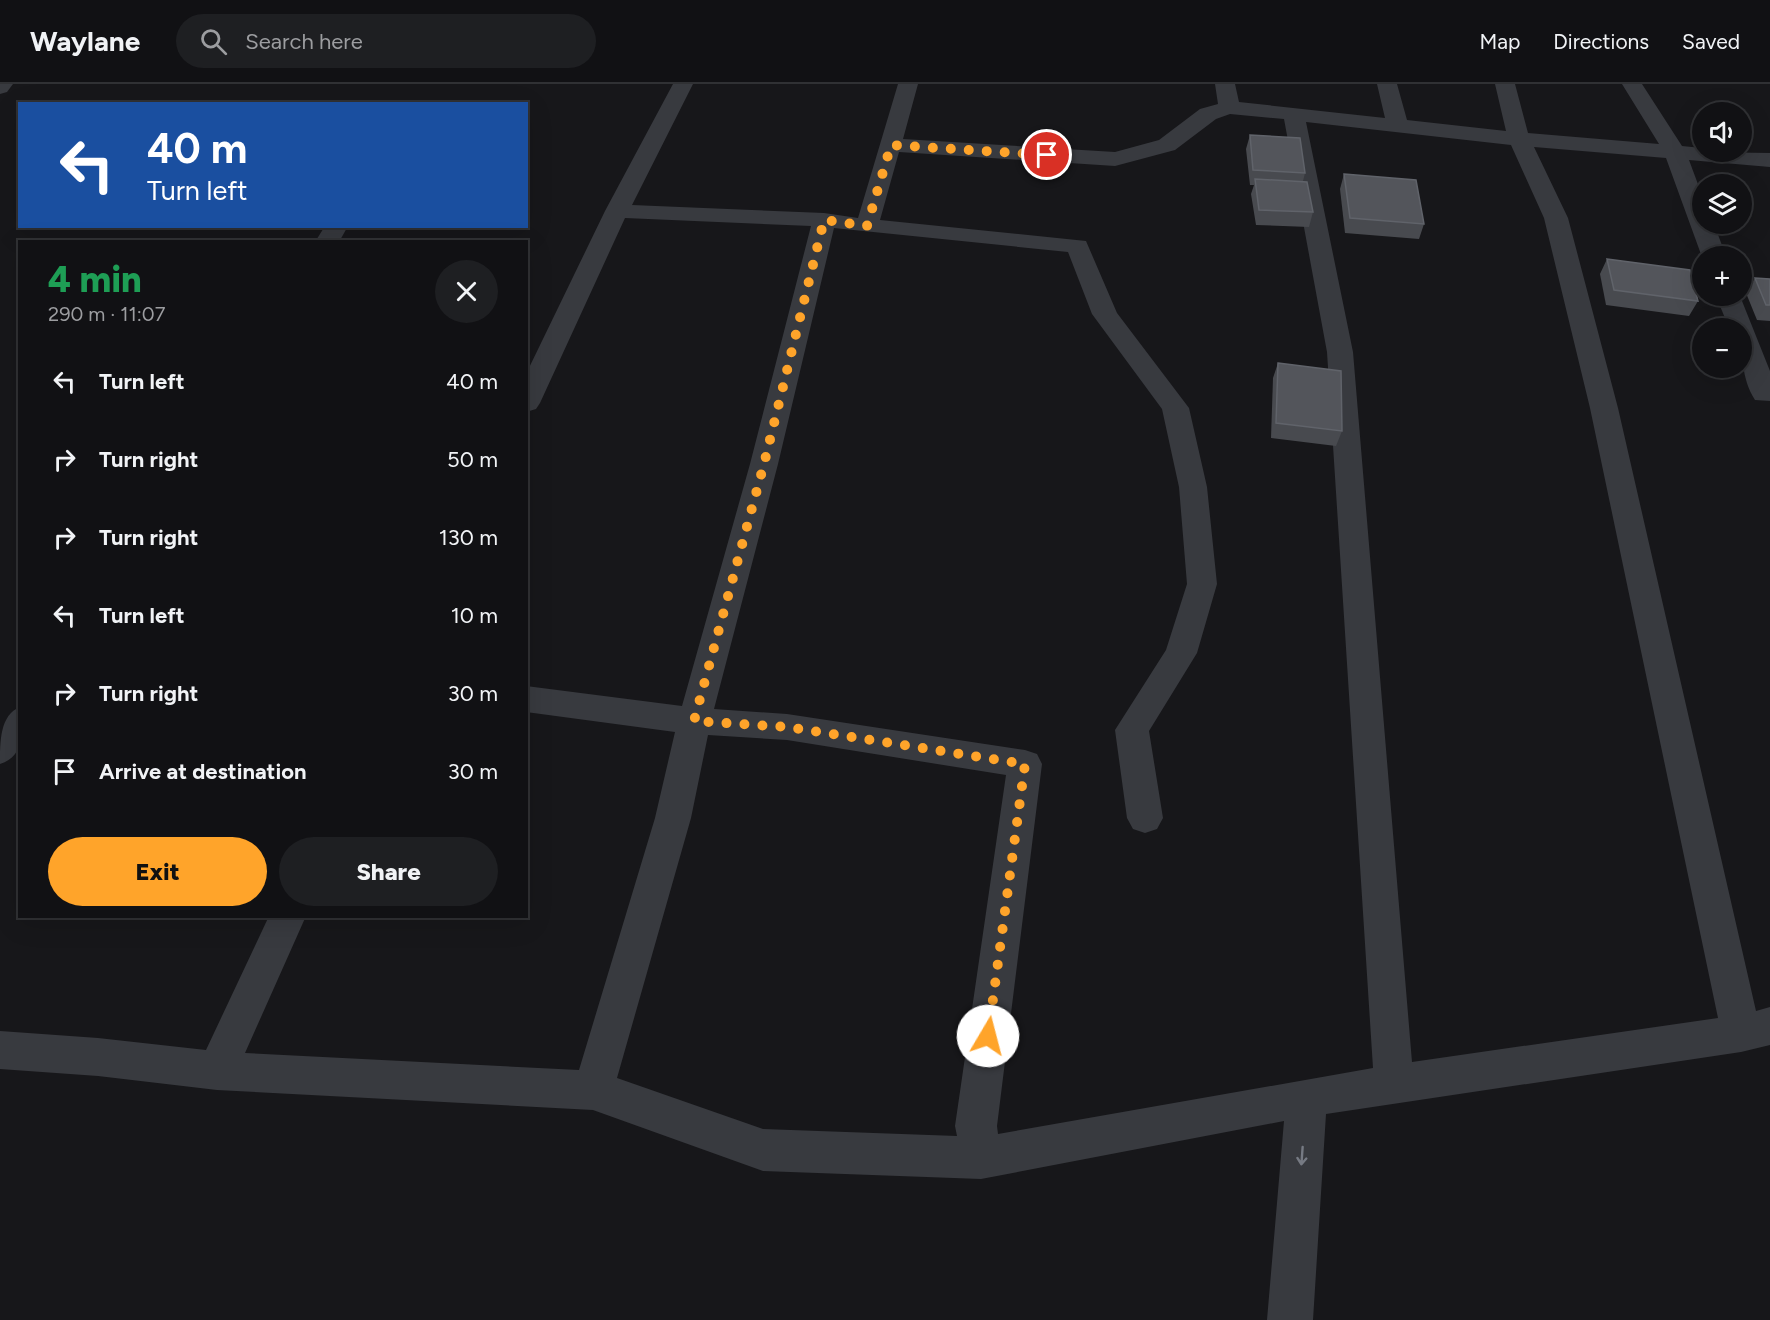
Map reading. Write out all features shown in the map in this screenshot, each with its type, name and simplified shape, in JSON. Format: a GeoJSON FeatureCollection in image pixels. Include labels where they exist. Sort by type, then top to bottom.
{"type":"FeatureCollection","features":[{"type":"Feature","properties":{"kind":"street"},"geometry":{"type":"LineString","coordinates":[[0,88],[3,84]]}},
{"type":"Feature","properties":{"kind":"street"},"geometry":{"type":"LineString","coordinates":[[528,399],[617,211],[682,84]]}},
{"type":"Feature","properties":{"kind":"street"},"geometry":{"type":"LineString","coordinates":[[867,226],[908,84]]}},
{"type":"Feature","properties":{"kind":"street"},"geometry":{"type":"LineString","coordinates":[[1225,84],[1229,107]]}},
{"type":"Feature","properties":{"kind":"street"},"geometry":{"type":"LineString","coordinates":[[1387,84],[1397,125]]}},
{"type":"Feature","properties":{"kind":"street"},"geometry":{"type":"LineString","coordinates":[[0,1050],[98,1057],[217,1071],[593,1090],[763,1150],[981,1158],[1307,1097],[1755,1029],[1556,218],[1519,139],[1505,84]]}},
{"type":"Feature","properties":{"kind":"street"},"geometry":{"type":"LineString","coordinates":[[1632,84],[1675,152],[1710,246]]}},
{"type":"Feature","properties":{"kind":"street"},"geometry":{"type":"LineString","coordinates":[[891,145],[1115,159],[1167,145],[1208,114],[1229,107],[1519,139],[1770,160]]}},
{"type":"Feature","properties":{"kind":"street"},"geometry":{"type":"LineString","coordinates":[[1294,114],[1340,352],[1394,1084]]}},
{"type":"Feature","properties":{"kind":"street"},"geometry":{"type":"LineString","coordinates":[[617,211],[824,220],[1078,246],[1105,314],[1175,408],[1194,487],[1202,584],[1181,653],[1132,730],[1145,818]]}},
{"type":"Feature","properties":{"kind":"street"},"geometry":{"type":"LineString","coordinates":[[593,1090],[673,818],[694,721],[764,464],[824,220]]}},
{"type":"Feature","properties":{"kind":"street"},"geometry":{"type":"LineString","coordinates":[[1752,359],[1765,394]]}},
{"type":"Feature","properties":{"kind":"street"},"geometry":{"type":"LineString","coordinates":[[528,699],[694,721],[787,727],[1025,764],[976,1126],[981,1158]]}},
{"type":"Feature","properties":{"kind":"street"},"geometry":{"type":"LineString","coordinates":[[0,750],[18,723]]}},
{"type":"Feature","properties":{"kind":"street"},"geometry":{"type":"LineString","coordinates":[[217,1071],[287,918]]}},
{"type":"Feature","properties":{"kind":"street"},"geometry":{"type":"LineString","coordinates":[[1290,1320],[1307,1097]]}},
{"type":"Feature","properties":{"kind":"building"},"geometry":{"type":"Polygon","coordinates":[[[1250,135],[1300,138],[1305,173],[1253,170],[1250,135]]]}},
{"type":"Feature","properties":{"kind":"building"},"geometry":{"type":"Polygon","coordinates":[[[1344,174],[1416,180],[1424,224],[1350,218],[1344,174]]]}},
{"type":"Feature","properties":{"kind":"building"},"geometry":{"type":"Polygon","coordinates":[[[1255,179],[1307,182],[1313,212],[1259,210],[1255,179]]]}},
{"type":"Feature","properties":{"kind":"building"},"geometry":{"type":"Polygon","coordinates":[[[1607,259],[1690,270],[1692,278],[1692,300],[1614,290],[1607,259]]]}},
{"type":"Feature","properties":{"kind":"building"},"geometry":{"type":"Polygon","coordinates":[[[1755,278],[1770,279],[1770,305],[1766,305],[1755,278]]]}},
{"type":"Feature","properties":{"kind":"building"},"geometry":{"type":"Polygon","coordinates":[[[1278,363],[1341,371],[1342,431],[1276,423],[1278,363]]]}},
{"type":"Feature","properties":{"kind":"route"},"geometry":{"type":"LineString","coordinates":[[988,1036],[1025,764],[787,727],[694,721],[764,464],[824,220],[867,226],[891,145],[1047,155]]}}]}
